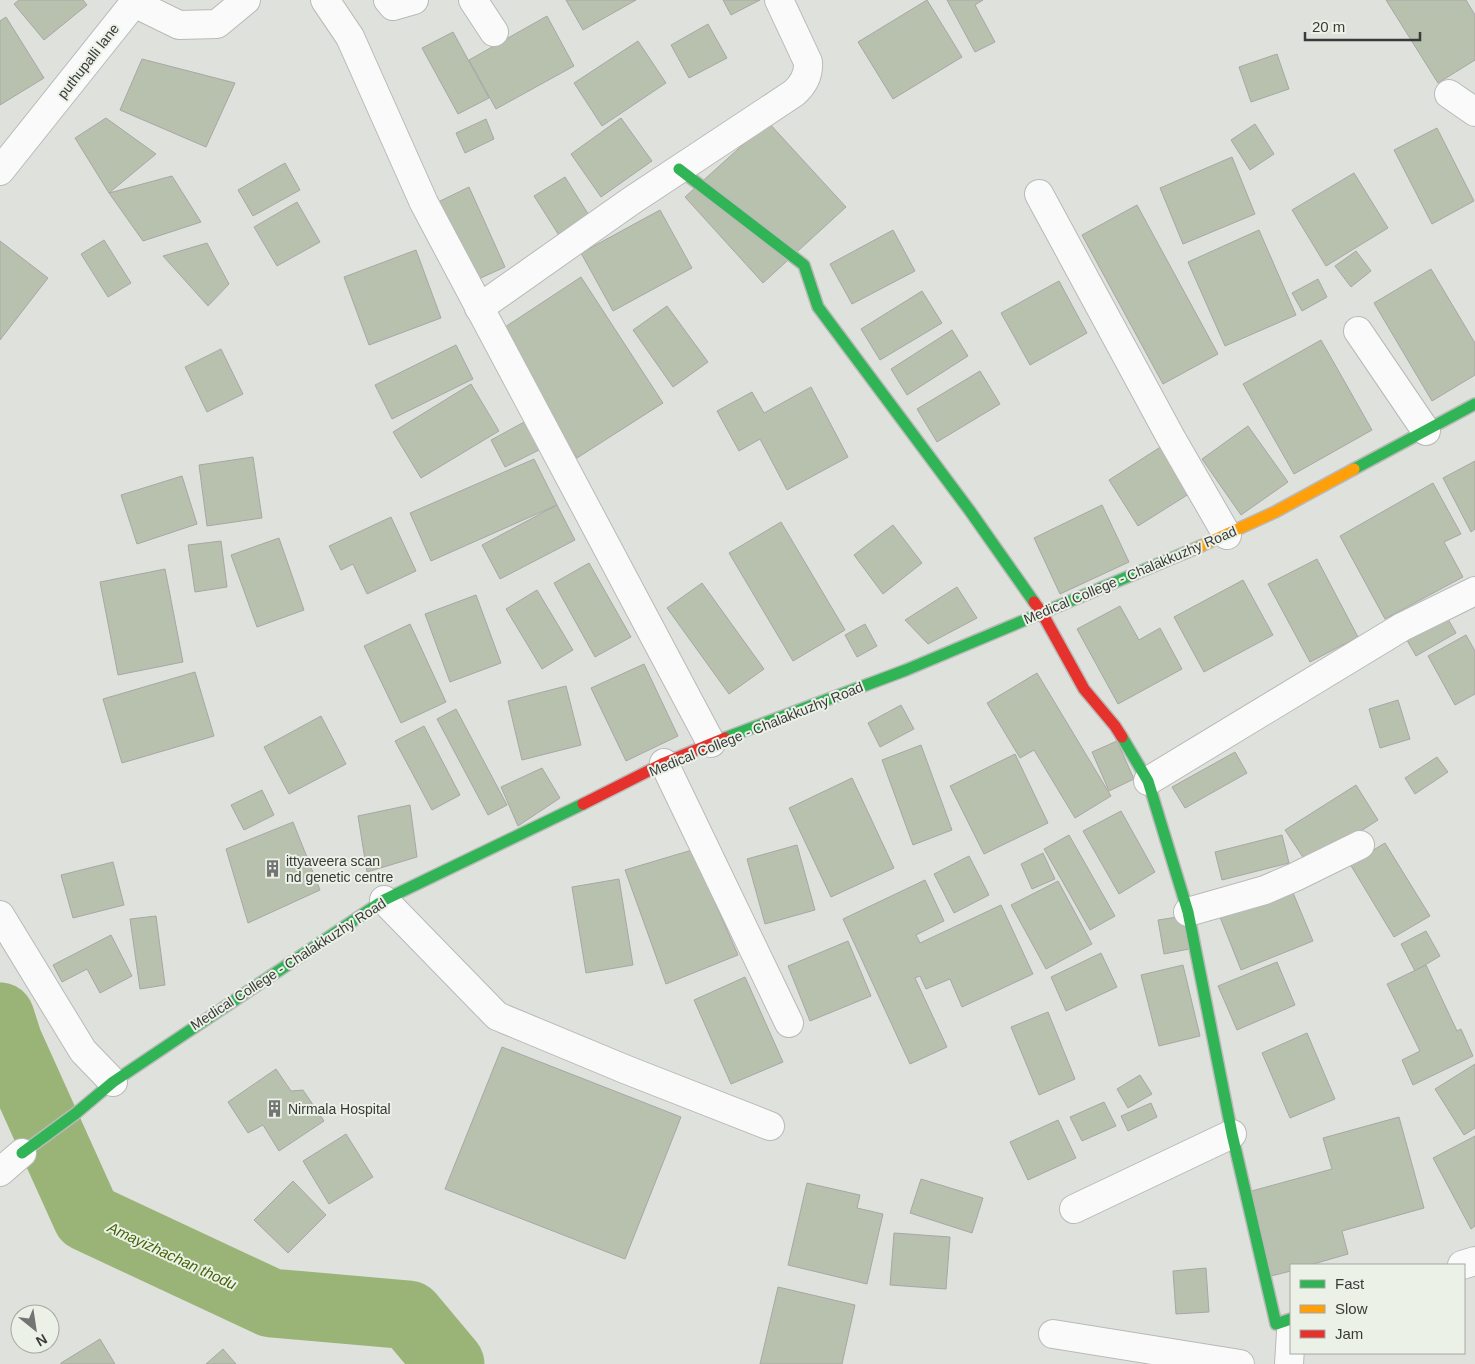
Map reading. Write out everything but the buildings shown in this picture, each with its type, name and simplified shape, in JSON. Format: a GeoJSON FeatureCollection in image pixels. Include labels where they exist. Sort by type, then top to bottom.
{"type":"FeatureCollection","features":[{"type":"Feature","properties":{"kind":"street","name":"puthupalli lane"},"geometry":{"type":"LineString","coordinates":[[0,171],[131,1],[179,25],[217,24],[246,0]]}},
{"type":"Feature","properties":{"kind":"street"},"geometry":{"type":"LineString","coordinates":[[325,0],[350,37],[424,203],[711,743]]}},
{"type":"Feature","properties":{"kind":"street"},"geometry":{"type":"LineString","coordinates":[[388,0],[393,6],[414,0]]}},
{"type":"Feature","properties":{"kind":"street"},"geometry":{"type":"LineString","coordinates":[[473,0],[494,32]]}},
{"type":"Feature","properties":{"kind":"street"},"geometry":{"type":"LineString","coordinates":[[479,308],[631,201],[794,94],[801,87],[808,69],[808,62],[779,0]]}},
{"type":"Feature","properties":{"kind":"street"},"geometry":{"type":"LineString","coordinates":[[1449,94],[1475,112]]}},
{"type":"Feature","properties":{"kind":"street"},"geometry":{"type":"LineString","coordinates":[[679,169],[804,265],[818,307],[970,511],[1042,613],[1084,689],[1115,726],[1148,781],[1188,912],[1232,1134],[1276,1324],[1290,1320]]}},
{"type":"Feature","properties":{"kind":"street"},"geometry":{"type":"LineString","coordinates":[[1039,194],[1170,436],[1227,534]]}},
{"type":"Feature","properties":{"kind":"street"},"geometry":{"type":"LineString","coordinates":[[1358,331],[1426,431]]}},
{"type":"Feature","properties":{"kind":"street","name":"Medical College - Chalakkuzhy Road"},"geometry":{"type":"LineString","coordinates":[[0,1172],[113,1082],[384,900],[504,843],[664,763],[711,743],[906,670],[1227,534],[1275,512],[1475,404]]}},
{"type":"Feature","properties":{"kind":"street"},"geometry":{"type":"LineString","coordinates":[[1148,781],[1402,627],[1475,591]]}},
{"type":"Feature","properties":{"kind":"street"},"geometry":{"type":"LineString","coordinates":[[664,763],[789,1023]]}},
{"type":"Feature","properties":{"kind":"street"},"geometry":{"type":"LineString","coordinates":[[1188,912],[1265,890],[1360,845]]}},
{"type":"Feature","properties":{"kind":"street"},"geometry":{"type":"LineString","coordinates":[[384,900],[497,1016],[627,1070],[770,1126]]}},
{"type":"Feature","properties":{"kind":"street"},"geometry":{"type":"LineString","coordinates":[[0,915],[83,1051],[113,1082]]}},
{"type":"Feature","properties":{"kind":"street"},"geometry":{"type":"LineString","coordinates":[[1074,1209],[1232,1134]]}},
{"type":"Feature","properties":{"kind":"street"},"geometry":{"type":"LineString","coordinates":[[1053,1334],[1240,1364]]}},
{"type":"Feature","properties":{"kind":"street"},"geometry":{"type":"LineString","coordinates":[[1289,1364],[1290,1348]]}},
{"type":"Feature","properties":{"kind":"waterway","name":"Amayizhachan thodu"},"geometry":{"type":"LineString","coordinates":[[0,1017],[8,1042],[87,1217],[271,1303],[409,1315],[450,1364]]}},
{"type":"Feature","properties":{"kind":"traffic: fast"},"geometry":{"type":"LineString","coordinates":[[679,169],[804,265],[818,307],[970,511],[1034,602]]}},
{"type":"Feature","properties":{"kind":"traffic: fast"},"geometry":{"type":"LineString","coordinates":[[1354,469],[1475,404]]}},
{"type":"Feature","properties":{"kind":"traffic: fast"},"geometry":{"type":"LineString","coordinates":[[725,738],[906,670],[1201,546]]}},
{"type":"Feature","properties":{"kind":"traffic: fast"},"geometry":{"type":"LineString","coordinates":[[1122,737],[1148,781],[1188,912],[1232,1134],[1276,1324],[1290,1319]]}},
{"type":"Feature","properties":{"kind":"traffic: fast"},"geometry":{"type":"LineString","coordinates":[[22,1153],[75,1114],[113,1082],[384,900],[583,804]]}},
{"type":"Feature","properties":{"kind":"traffic: slow"},"geometry":{"type":"LineString","coordinates":[[1201,546],[1275,512],[1354,469]]}},
{"type":"Feature","properties":{"kind":"traffic: jam"},"geometry":{"type":"LineString","coordinates":[[1034,602],[1084,689],[1122,737]]}},
{"type":"Feature","properties":{"kind":"traffic: jam"},"geometry":{"type":"LineString","coordinates":[[583,804],[664,763],[725,738]]}},
{"type":"Feature","properties":{"kind":"place","name":"ittyaveera scan nd genetic centre"},"geometry":{"type":"Point","coordinates":[272,869]}},
{"type":"Feature","properties":{"kind":"place","name":"Nirmala Hospital"},"geometry":{"type":"Point","coordinates":[274,1109]}}]}
